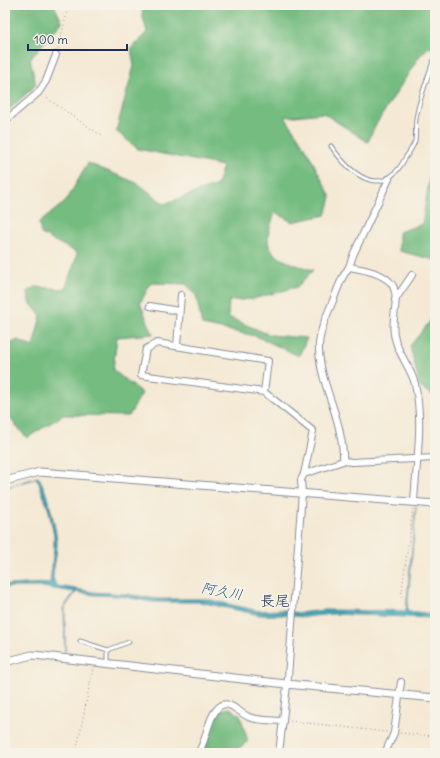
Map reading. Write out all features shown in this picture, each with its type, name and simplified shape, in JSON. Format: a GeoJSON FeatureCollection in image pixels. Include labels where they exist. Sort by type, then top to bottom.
{"type":"FeatureCollection","features":[{"type":"Feature","properties":{"kind":"street"},"geometry":{"type":"LineString","coordinates":[[5,121],[38,93],[46,81],[56,55]]}},
{"type":"Feature","properties":{"kind":"street"},"geometry":{"type":"LineString","coordinates":[[343,461],[344,454],[336,416],[321,366],[319,349],[321,332],[342,279],[349,267],[354,253],[389,179]]}},
{"type":"Feature","properties":{"kind":"street"},"geometry":{"type":"LineString","coordinates":[[349,267],[384,276],[393,286],[395,300],[394,334],[415,383],[418,406],[414,502]]}},
{"type":"Feature","properties":{"kind":"street"},"geometry":{"type":"LineString","coordinates":[[395,300],[412,275]]}},
{"type":"Feature","properties":{"kind":"street"},"geometry":{"type":"LineString","coordinates":[[177,346],[180,295]]}},
{"type":"Feature","properties":{"kind":"street"},"geometry":{"type":"LineString","coordinates":[[150,306],[180,311]]}},
{"type":"Feature","properties":{"kind":"street"},"geometry":{"type":"LineString","coordinates":[[264,392],[268,361],[157,343],[146,349],[142,375],[264,392],[313,432],[304,474],[301,480],[302,493],[294,600],[279,753]]}},
{"type":"Feature","properties":{"kind":"street"},"geometry":{"type":"LineString","coordinates":[[304,474],[343,461],[352,462],[435,458]]}},
{"type":"Feature","properties":{"kind":"street"},"geometry":{"type":"LineString","coordinates":[[5,481],[40,472],[435,504]]}},
{"type":"Feature","properties":{"kind":"street"},"geometry":{"type":"LineString","coordinates":[[5,662],[32,655],[286,684],[435,698]]}},
{"type":"Feature","properties":{"kind":"street"},"geometry":{"type":"LineString","coordinates":[[385,753],[394,733],[401,682]]}},
{"type":"Feature","properties":{"kind":"street"},"geometry":{"type":"LineString","coordinates":[[198,753],[203,746],[213,716],[224,705],[231,705],[238,708],[248,717],[283,721]]}},
{"type":"Feature","properties":{"kind":"lane"},"geometry":{"type":"LineString","coordinates":[[331,146],[350,170],[378,182],[389,179],[396,173],[415,142],[416,119],[434,58]]}},
{"type":"Feature","properties":{"kind":"lane"},"geometry":{"type":"LineString","coordinates":[[80,641],[108,650],[129,642]]}},
{"type":"Feature","properties":{"kind":"lane"},"geometry":{"type":"LineString","coordinates":[[108,650],[108,663]]}},
{"type":"Feature","properties":{"kind":"path"},"geometry":{"type":"LineString","coordinates":[[56,55],[61,43],[69,5]]}},
{"type":"Feature","properties":{"kind":"path"},"geometry":{"type":"LineString","coordinates":[[38,93],[102,137]]}},
{"type":"Feature","properties":{"kind":"path"},"geometry":{"type":"LineString","coordinates":[[401,597],[414,502]]}},
{"type":"Feature","properties":{"kind":"path"},"geometry":{"type":"LineString","coordinates":[[76,753],[94,661]]}},
{"type":"Feature","properties":{"kind":"path"},"geometry":{"type":"LineString","coordinates":[[283,721],[435,736]]}},
{"type":"Feature","properties":{"kind":"green space"},"geometry":{"type":"Polygon","coordinates":[[[5,5],[54,5],[62,22],[30,59],[36,85],[5,113],[5,5]]]}},
{"type":"Feature","properties":{"kind":"green space"},"geometry":{"type":"Polygon","coordinates":[[[144,5],[435,5],[435,50],[429,47],[419,57],[375,126],[368,142],[323,113],[285,117],[305,147],[331,197],[326,215],[292,222],[275,212],[269,230],[268,240],[273,252],[285,261],[313,270],[297,287],[253,299],[229,301],[228,317],[270,335],[307,338],[299,356],[256,336],[202,325],[196,295],[186,284],[151,283],[140,303],[153,334],[117,337],[113,370],[142,393],[129,416],[63,415],[27,438],[5,413],[5,346],[18,340],[33,347],[41,315],[29,302],[28,291],[35,287],[65,289],[77,256],[76,252],[41,234],[39,223],[66,201],[88,163],[139,184],[164,204],[217,185],[223,166],[138,149],[116,131],[134,66],[131,48],[147,32],[142,14],[144,5]]]}},
{"type":"Feature","properties":{"kind":"green space"},"geometry":{"type":"Polygon","coordinates":[[[435,144],[435,260],[399,251],[399,232],[422,224],[435,144]]]}},
{"type":"Feature","properties":{"kind":"green space"},"geometry":{"type":"Polygon","coordinates":[[[435,315],[435,397],[420,387],[410,346],[435,315]]]}},
{"type":"Feature","properties":{"kind":"green space"},"geometry":{"type":"Polygon","coordinates":[[[230,708],[240,715],[248,741],[233,753],[202,753],[206,747],[212,726],[218,714],[223,710],[230,708]]]}},
{"type":"Feature","properties":{"kind":"water"},"geometry":{"type":"Polygon","coordinates":[[[38,477],[48,498],[57,538],[53,578],[58,586],[93,592],[127,594],[156,599],[206,599],[259,611],[283,610],[298,613],[324,610],[406,611],[416,506],[407,611],[435,614],[435,618],[332,614],[304,617],[260,615],[200,602],[152,602],[120,596],[95,595],[76,592],[65,607],[65,652],[64,607],[75,592],[42,587],[5,587],[5,585],[50,583],[54,536],[49,511],[37,478],[5,488],[38,477]]]}},
{"type":"Feature","properties":{"kind":"district","name":"長尾"},"geometry":{"type":"Point","coordinates":[275,601]}},
{"type":"Feature","properties":{"kind":"water label","name":"阿久川"},"geometry":{"type":"Point","coordinates":[222,591]}}]}
